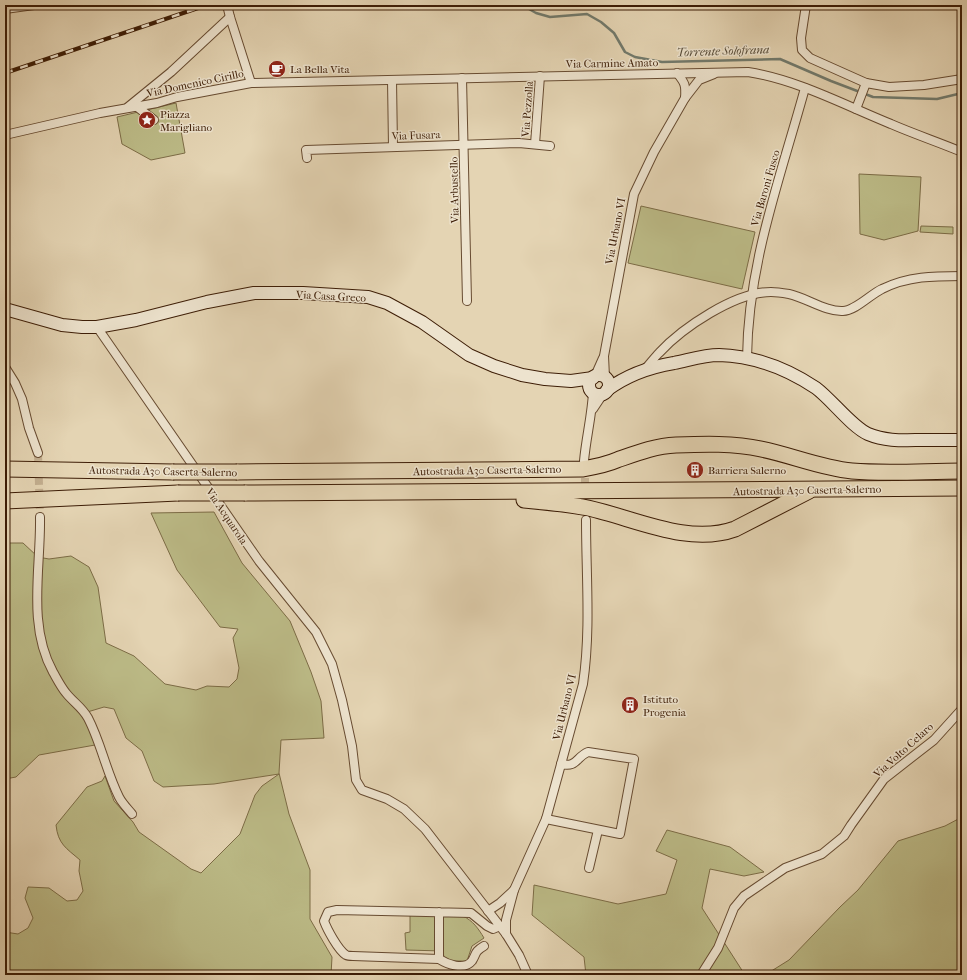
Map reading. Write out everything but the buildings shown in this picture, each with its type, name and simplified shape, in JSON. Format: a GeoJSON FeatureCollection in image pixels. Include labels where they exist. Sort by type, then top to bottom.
{"type":"FeatureCollection","features":[{"type":"Feature","properties":{"kind":"highway","name":"Autostrada A30 Caserta-Salerno"},"geometry":{"type":"LineString","coordinates":[[5,469],[237,472],[582,469],[616,461],[656,447],[728,445],[759,448],[816,464],[852,471],[962,471]]}},
{"type":"Feature","properties":{"kind":"highway","name":"Autostrada A30 Caserta-Salerno"},"geometry":{"type":"LineString","coordinates":[[5,501],[178,493],[962,488]]}},
{"type":"Feature","properties":{"kind":"highway"},"geometry":{"type":"LineString","coordinates":[[430,492],[576,506],[689,534],[722,534],[735,529],[812,490]]}},
{"type":"Feature","properties":{"kind":"main road","name":"Via Casa Greco"},"geometry":{"type":"LineString","coordinates":[[97,327],[136,320],[206,302],[254,293],[303,293],[368,297],[387,303],[422,322],[469,355],[494,366],[522,375],[601,384],[645,369],[704,357],[719,355],[747,358],[761,361],[786,370],[817,389],[856,426],[867,434],[883,439],[894,440],[962,440]]}},
{"type":"Feature","properties":{"kind":"main road"},"geometry":{"type":"LineString","coordinates":[[5,309],[62,325],[82,328],[97,327]]}},
{"type":"Feature","properties":{"kind":"street"},"geometry":{"type":"LineString","coordinates":[[5,9],[34,5]]}},
{"type":"Feature","properties":{"kind":"street"},"geometry":{"type":"LineString","coordinates":[[227,5],[251,83]]}},
{"type":"Feature","properties":{"kind":"street"},"geometry":{"type":"LineString","coordinates":[[806,5],[801,38],[802,50],[810,58],[865,85],[889,87],[924,86],[962,79]]}},
{"type":"Feature","properties":{"kind":"street"},"geometry":{"type":"LineString","coordinates":[[128,108],[171,72],[230,17]]}},
{"type":"Feature","properties":{"kind":"street"},"geometry":{"type":"LineString","coordinates":[[684,82],[687,76],[693,73],[699,80],[719,72]]}},
{"type":"Feature","properties":{"kind":"street","name":"Via Carmine Amato"},"geometry":{"type":"LineString","coordinates":[[392,80],[748,72],[769,75],[805,88],[962,152]]}},
{"type":"Feature","properties":{"kind":"street"},"geometry":{"type":"LineString","coordinates":[[677,73],[684,82],[685,98]]}},
{"type":"Feature","properties":{"kind":"street","name":"Via Pezzolla"},"geometry":{"type":"LineString","coordinates":[[535,144],[540,76]]}},
{"type":"Feature","properties":{"kind":"street","name":"Via Arbustello"},"geometry":{"type":"LineString","coordinates":[[462,78],[467,301]]}},
{"type":"Feature","properties":{"kind":"street"},"geometry":{"type":"LineString","coordinates":[[392,80],[393,147]]}},
{"type":"Feature","properties":{"kind":"street","name":"Via Domenico Cirillo"},"geometry":{"type":"LineString","coordinates":[[5,135],[100,113],[157,103],[177,97],[251,83],[392,80]]}},
{"type":"Feature","properties":{"kind":"street","name":"Via Urbano VI"},"geometry":{"type":"LineString","coordinates":[[601,384],[604,356],[634,194],[654,152],[685,98],[699,80]]}},
{"type":"Feature","properties":{"kind":"street"},"geometry":{"type":"LineString","coordinates":[[856,109],[865,85]]}},
{"type":"Feature","properties":{"kind":"street","name":"Via Baroni Fusco"},"geometry":{"type":"LineString","coordinates":[[747,358],[751,295],[757,259],[768,211],[789,147],[805,88]]}},
{"type":"Feature","properties":{"kind":"street"},"geometry":{"type":"LineString","coordinates":[[136,106],[154,120]]}},
{"type":"Feature","properties":{"kind":"street","name":"Via Fusara"},"geometry":{"type":"LineString","coordinates":[[307,158],[306,150],[464,144],[535,144],[550,146]]}},
{"type":"Feature","properties":{"kind":"street"},"geometry":{"type":"LineString","coordinates":[[645,369],[658,353],[682,332],[720,308],[735,300],[751,295],[771,292],[788,294],[800,297],[830,309],[844,312],[858,305],[881,289],[901,281],[928,276],[962,276]]}},
{"type":"Feature","properties":{"kind":"street","name":"Via Acquarola"},"geometry":{"type":"LineString","coordinates":[[97,327],[259,561],[316,632],[332,664],[352,746],[356,780],[362,790],[404,809],[424,829],[488,910]]}},
{"type":"Feature","properties":{"kind":"street"},"geometry":{"type":"LineString","coordinates":[[5,367],[22,398],[29,428],[38,453]]}},
{"type":"Feature","properties":{"kind":"street"},"geometry":{"type":"LineString","coordinates":[[584,461],[592,409],[601,384]]}},
{"type":"Feature","properties":{"kind":"street"},"geometry":{"type":"LineString","coordinates":[[40,517],[38,608],[41,642],[52,671],[65,692],[82,708],[88,717],[109,774],[120,798],[132,814]]}},
{"type":"Feature","properties":{"kind":"street","name":"Via Urbano VI"},"geometry":{"type":"LineString","coordinates":[[506,934],[506,920],[514,890],[546,819],[583,684],[586,664],[588,620],[586,520]]}},
{"type":"Feature","properties":{"kind":"street","name":"Via Volto Celaro"},"geometry":{"type":"LineString","coordinates":[[701,975],[718,948],[734,908],[744,896],[785,868],[822,854],[844,836],[884,779],[934,740],[962,709]]}},
{"type":"Feature","properties":{"kind":"street"},"geometry":{"type":"LineString","coordinates":[[546,819],[620,834],[634,759],[588,752],[572,765],[568,766],[561,764]]}},
{"type":"Feature","properties":{"kind":"street"},"geometry":{"type":"LineString","coordinates":[[589,868],[598,830]]}},
{"type":"Feature","properties":{"kind":"street","name":"Via Urbano VI"},"geometry":{"type":"LineString","coordinates":[[488,910],[500,903],[514,890]]}},
{"type":"Feature","properties":{"kind":"street"},"geometry":{"type":"LineString","coordinates":[[484,946],[476,950],[471,961],[466,965],[448,964],[439,959],[346,955],[341,950],[324,921],[328,912],[337,910],[439,912],[471,913],[493,929],[500,926]]}},
{"type":"Feature","properties":{"kind":"street"},"geometry":{"type":"LineString","coordinates":[[488,910],[506,934],[519,955],[528,975]]}},
{"type":"Feature","properties":{"kind":"street"},"geometry":{"type":"LineString","coordinates":[[439,912],[439,959]]}},
{"type":"Feature","properties":{"kind":"shaded area"},"geometry":{"type":"Polygon","coordinates":[[[176,103],[185,153],[151,160],[122,144],[117,117],[176,103]]]}},
{"type":"Feature","properties":{"kind":"shaded area"},"geometry":{"type":"Polygon","coordinates":[[[859,174],[921,177],[918,231],[884,240],[860,234],[859,174]]]}},
{"type":"Feature","properties":{"kind":"shaded area"},"geometry":{"type":"Polygon","coordinates":[[[641,206],[755,232],[742,289],[628,263],[641,206]]]}},
{"type":"Feature","properties":{"kind":"shaded area"},"geometry":{"type":"Polygon","coordinates":[[[921,226],[953,227],[953,234],[920,232],[921,226]]]}},
{"type":"Feature","properties":{"kind":"shaded area"},"geometry":{"type":"Polygon","coordinates":[[[214,512],[242,563],[290,621],[321,701],[324,738],[281,740],[279,773],[289,814],[310,870],[310,919],[332,957],[331,975],[5,975],[5,932],[18,934],[28,928],[33,918],[25,898],[28,887],[49,888],[67,901],[77,900],[83,891],[79,871],[80,860],[67,849],[61,841],[56,825],[87,787],[102,781],[105,776],[114,801],[133,822],[139,832],[191,869],[201,873],[240,834],[255,795],[262,786],[279,774],[214,784],[163,787],[154,781],[142,751],[126,738],[114,709],[104,707],[84,713],[92,724],[95,745],[39,755],[16,777],[5,779],[5,543],[23,543],[38,557],[49,559],[71,556],[89,567],[98,587],[106,643],[134,656],[165,684],[196,690],[207,686],[229,687],[237,679],[239,668],[233,638],[238,629],[220,627],[177,570],[151,513],[214,512]]]}},
{"type":"Feature","properties":{"kind":"shaded area"},"geometry":{"type":"Polygon","coordinates":[[[962,817],[962,975],[765,975],[789,960],[858,890],[898,841],[945,826],[962,817]]]}},
{"type":"Feature","properties":{"kind":"shaded area"},"geometry":{"type":"Polygon","coordinates":[[[667,830],[730,847],[764,872],[744,876],[710,869],[702,908],[745,975],[586,975],[584,957],[532,915],[534,885],[618,904],[666,894],[677,860],[656,851],[667,830]]]}},
{"type":"Feature","properties":{"kind":"shaded area"},"geometry":{"type":"Polygon","coordinates":[[[410,915],[463,916],[475,925],[484,938],[472,946],[467,961],[449,961],[444,958],[443,951],[406,950],[405,933],[410,932],[410,915]]]}},
{"type":"Feature","properties":{"kind":"waterway","name":"Torrente Solofrana"},"geometry":{"type":"LineString","coordinates":[[522,5],[536,13],[550,17],[587,14],[601,22],[614,33],[625,52],[635,57],[662,62],[780,59],[873,97],[937,99],[962,93]]}},
{"type":"Feature","properties":{"kind":"tunnel"},"geometry":{"type":"LineString","coordinates":[[38,453],[40,517]]}},
{"type":"Feature","properties":{"kind":"tunnel"},"geometry":{"type":"LineString","coordinates":[[585,466],[585,510]]}},
{"type":"Feature","properties":{"kind":"railway"},"geometry":{"type":"LineString","coordinates":[[5,73],[207,5]]}},
{"type":"Feature","properties":{"kind":"place","name":"La Bella Vita"},"geometry":{"type":"Point","coordinates":[277,69]}},
{"type":"Feature","properties":{"kind":"place","name":"Piazza Marigliano"},"geometry":{"type":"Point","coordinates":[147,120]}},
{"type":"Feature","properties":{"kind":"place","name":"Barriera Salerno"},"geometry":{"type":"Point","coordinates":[695,470]}},
{"type":"Feature","properties":{"kind":"place","name":"Istituto Progenia"},"geometry":{"type":"Point","coordinates":[630,705]}}]}
